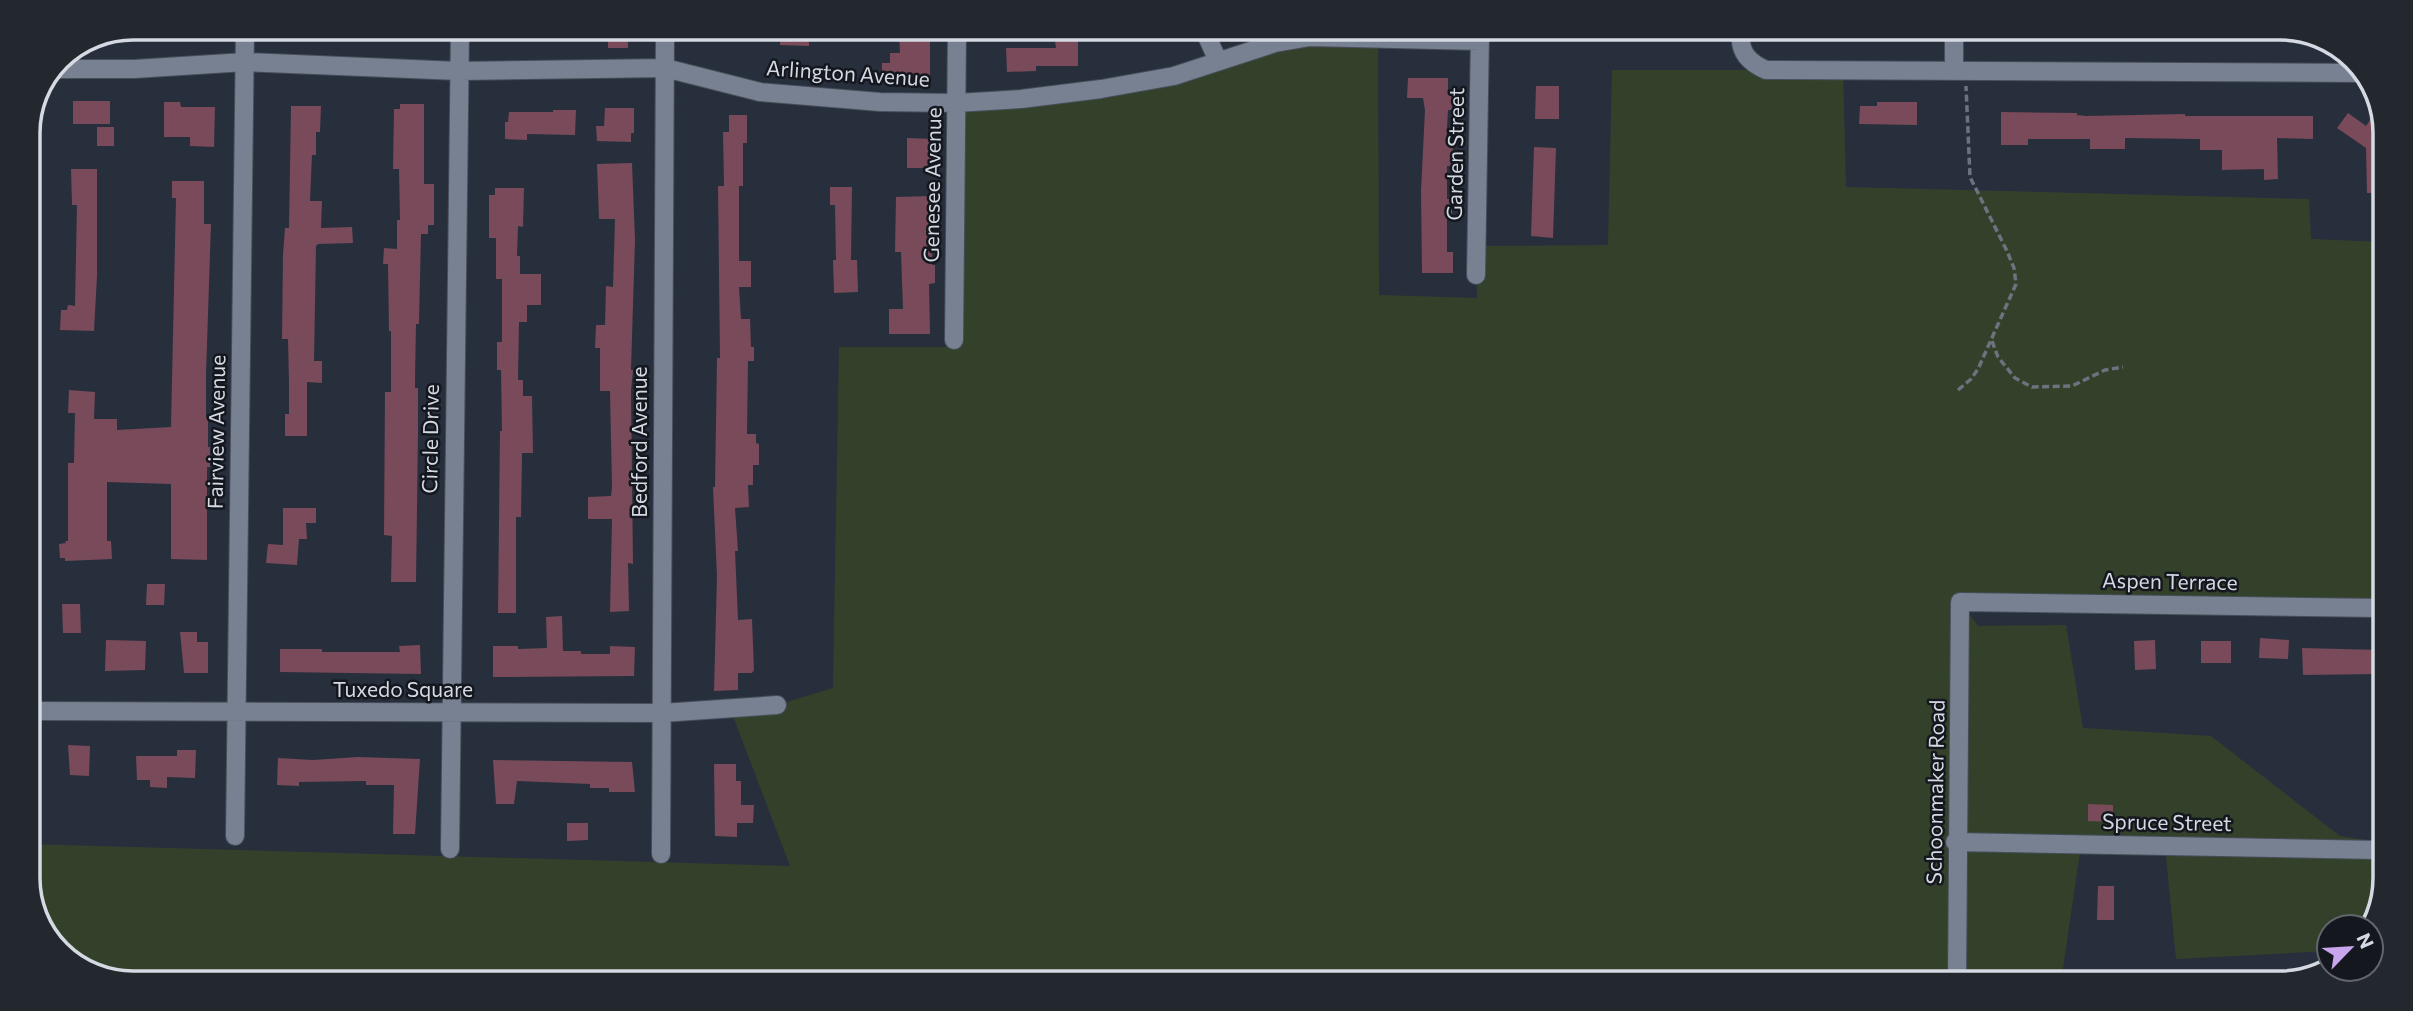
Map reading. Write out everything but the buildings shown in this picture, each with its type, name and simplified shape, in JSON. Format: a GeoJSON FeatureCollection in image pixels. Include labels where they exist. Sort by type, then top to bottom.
{"type":"FeatureCollection","features":[{"type":"Feature","properties":{"kind":"street","name":"Fairview Avenue"},"geometry":{"type":"LineString","coordinates":[[235,836],[245,40]]}},
{"type":"Feature","properties":{"kind":"street","name":"Circle Drive"},"geometry":{"type":"LineString","coordinates":[[450,849],[460,40]]}},
{"type":"Feature","properties":{"kind":"street","name":"Bedford Avenue"},"geometry":{"type":"LineString","coordinates":[[661,854],[665,40]]}},
{"type":"Feature","properties":{"kind":"street","name":"Genesee Avenue"},"geometry":{"type":"LineString","coordinates":[[954,340],[957,40]]}},
{"type":"Feature","properties":{"kind":"street"},"geometry":{"type":"LineString","coordinates":[[1209,40],[1218,61]]}},
{"type":"Feature","properties":{"kind":"street","name":"Arlington Avenue"},"geometry":{"type":"LineString","coordinates":[[66,69],[134,69],[245,62],[459,71],[665,68],[760,92],[880,103],[957,103],[1021,99],[1174,76],[1275,43],[1292,40]]}},
{"type":"Feature","properties":{"kind":"street","name":"Garden Street"},"geometry":{"type":"LineString","coordinates":[[1476,275],[1480,40]]}},
{"type":"Feature","properties":{"kind":"street"},"geometry":{"type":"LineString","coordinates":[[1742,40],[1743,52],[1754,65],[1766,70],[2350,73]]}},
{"type":"Feature","properties":{"kind":"street"},"geometry":{"type":"LineString","coordinates":[[1955,40],[1960,70]]}},
{"type":"Feature","properties":{"kind":"street","name":"Aspen Terrace"},"geometry":{"type":"LineString","coordinates":[[1960,602],[2373,608]]}},
{"type":"Feature","properties":{"kind":"street","name":"Schoonmaker Road"},"geometry":{"type":"LineString","coordinates":[[1957,971],[1960,602]]}},
{"type":"Feature","properties":{"kind":"street","name":"Tuxedo Square"},"geometry":{"type":"LineString","coordinates":[[40,711],[662,713],[777,705]]}},
{"type":"Feature","properties":{"kind":"street","name":"Spruce Street"},"geometry":{"type":"LineString","coordinates":[[1956,842],[2373,850]]}},
{"type":"Feature","properties":{"kind":"path"},"geometry":{"type":"LineString","coordinates":[[1958,390],[1978,369],[2016,284],[2014,268],[2007,251],[1970,177],[1960,70]]}},
{"type":"Feature","properties":{"kind":"path"},"geometry":{"type":"LineString","coordinates":[[1992,338],[1998,357],[2015,378],[2032,387],[2072,386],[2087,376],[2123,367]]}},
{"type":"Feature","properties":{"kind":"green space"},"geometry":{"type":"Polygon","coordinates":[[[1378,40],[1379,295],[1477,298],[1477,246],[1608,245],[1612,70],[1843,70],[1846,187],[2309,199],[2311,239],[2373,242],[2373,608],[1961,603],[1978,626],[2066,625],[2083,728],[2211,736],[2340,836],[2373,841],[2373,878],[2366,913],[2315,913],[2315,952],[2176,959],[2165,846],[2081,845],[2063,971],[133,971],[98,964],[77,952],[59,934],[47,913],[42,896],[40,844],[790,866],[730,708],[777,705],[833,688],[839,347],[954,347],[957,103],[1101,89],[1275,43],[1378,40]]]}}]}
